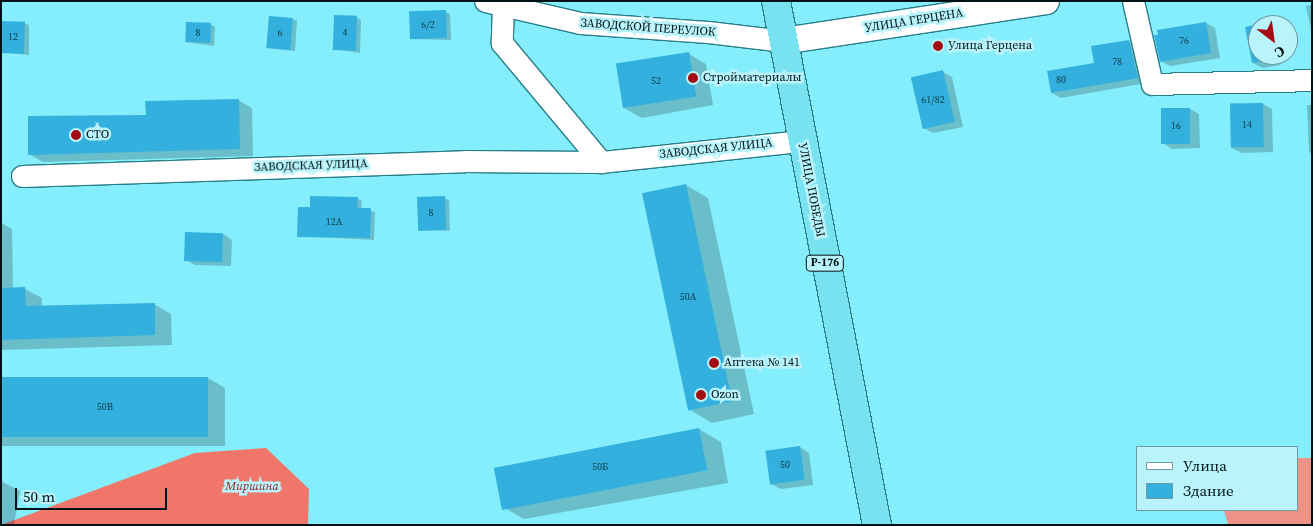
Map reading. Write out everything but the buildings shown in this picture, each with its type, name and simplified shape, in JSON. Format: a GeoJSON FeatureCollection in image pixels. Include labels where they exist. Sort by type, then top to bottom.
{"type":"FeatureCollection","features":[{"type":"Feature","properties":{"kind":"highway","name":"УЛИЦА ПОБЕДЫ"},"geometry":{"type":"LineString","coordinates":[[776,1],[801,140],[877,525]]}},
{"type":"Feature","properties":{"kind":"street","name":"УЛИЦА ГЕРЦЕНА"},"geometry":{"type":"LineString","coordinates":[[783,42],[1046,1]]}},
{"type":"Feature","properties":{"kind":"street"},"geometry":{"type":"LineString","coordinates":[[1133,1],[1152,84],[1312,80]]}},
{"type":"Feature","properties":{"kind":"street","name":"ЗАВОДСКОЙ ПЕРЕУЛОК"},"geometry":{"type":"LineString","coordinates":[[494,3],[580,23],[708,32],[783,42]]}},
{"type":"Feature","properties":{"kind":"street"},"geometry":{"type":"LineString","coordinates":[[494,3],[502,43],[601,162]]}},
{"type":"Feature","properties":{"kind":"street","name":"ЗАВОДСКАЯ УЛИЦА"},"geometry":{"type":"LineString","coordinates":[[22,176],[465,161],[601,162],[801,140]]}},
{"type":"Feature","properties":{"kind":"shaded area"},"geometry":{"type":"Polygon","coordinates":[[[1298,458],[1312,458],[1312,525],[1228,525],[1224,511],[1298,511],[1298,458]]]}},
{"type":"Feature","properties":{"kind":"green space","name":"Миршина"},"geometry":{"type":"Polygon","coordinates":[[[266,448],[309,489],[308,525],[1,525],[195,453],[266,448]]]}},
{"type":"Feature","properties":{"kind":"place","name":"Улица Герцена"},"geometry":{"type":"Point","coordinates":[938,46]}},
{"type":"Feature","properties":{"kind":"place","name":"Стройматериалы"},"geometry":{"type":"Point","coordinates":[693,78]}},
{"type":"Feature","properties":{"kind":"place","name":"СТО"},"geometry":{"type":"Point","coordinates":[76,135]}},
{"type":"Feature","properties":{"kind":"place","name":"Аптека № 141"},"geometry":{"type":"Point","coordinates":[714,363]}},
{"type":"Feature","properties":{"kind":"place","name":"Ozon"},"geometry":{"type":"Point","coordinates":[701,395]}}]}
